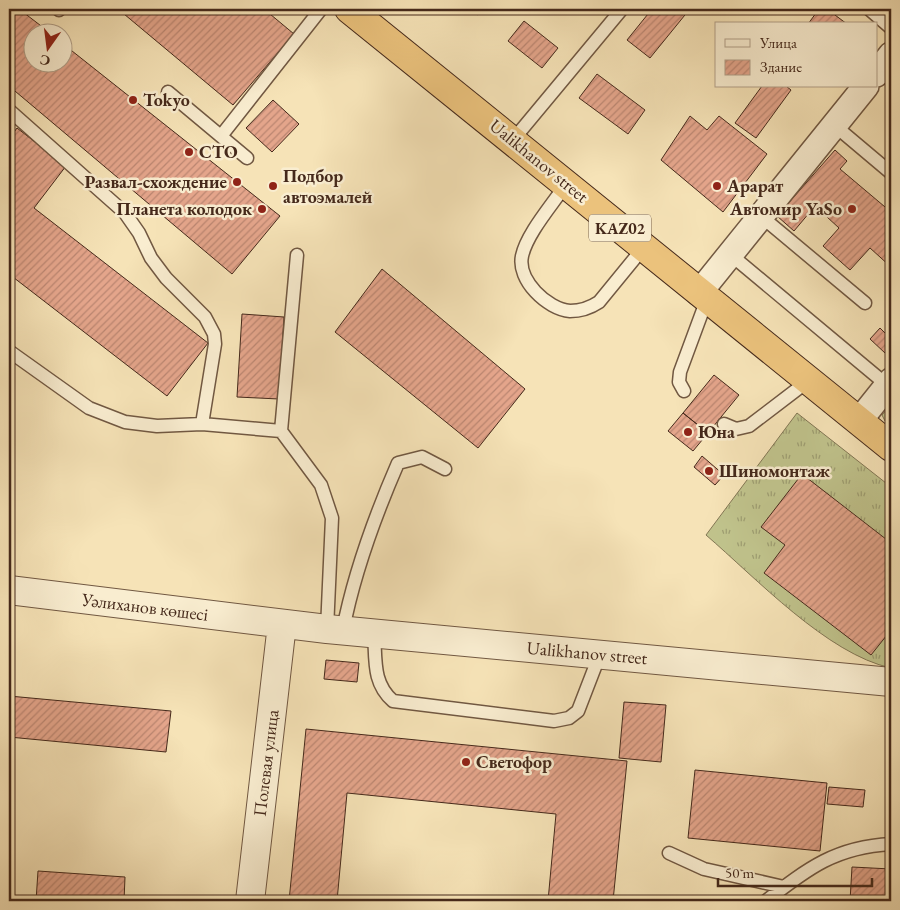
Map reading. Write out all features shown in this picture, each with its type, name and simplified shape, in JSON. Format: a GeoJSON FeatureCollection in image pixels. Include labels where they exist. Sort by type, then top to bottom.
{"type":"FeatureCollection","features":[{"type":"Feature","properties":{"kind":"highway","name":"Ualikhanov street"},"geometry":{"type":"LineString","coordinates":[[349,9],[891,447]]}},
{"type":"Feature","properties":{"kind":"street"},"geometry":{"type":"LineString","coordinates":[[878,72],[891,56]]}},
{"type":"Feature","properties":{"kind":"street"},"geometry":{"type":"LineString","coordinates":[[703,296],[731,255],[864,88]]}},
{"type":"Feature","properties":{"kind":"street"},"geometry":{"type":"LineString","coordinates":[[859,421],[889,383]]}},
{"type":"Feature","properties":{"kind":"street","name":"Уәлиханов көшесі"},"geometry":{"type":"LineString","coordinates":[[9,590],[282,624]]}},
{"type":"Feature","properties":{"kind":"street","name":"Ualikhanov street"},"geometry":{"type":"LineString","coordinates":[[282,624],[891,682]]}},
{"type":"Feature","properties":{"kind":"street","name":"Полевая улица"},"geometry":{"type":"LineString","coordinates":[[250,901],[282,624]]}},
{"type":"Feature","properties":{"kind":"lane"},"geometry":{"type":"LineString","coordinates":[[221,136],[321,9]]}},
{"type":"Feature","properties":{"kind":"lane"},"geometry":{"type":"LineString","coordinates":[[513,140],[622,9]]}},
{"type":"Feature","properties":{"kind":"lane"},"geometry":{"type":"LineString","coordinates":[[869,9],[891,28]]}},
{"type":"Feature","properties":{"kind":"lane"},"geometry":{"type":"LineString","coordinates":[[168,92],[247,158]]}},
{"type":"Feature","properties":{"kind":"lane"},"geometry":{"type":"LineString","coordinates":[[9,110],[125,213],[139,233],[151,258],[166,278],[210,324],[215,344],[202,424]]}},
{"type":"Feature","properties":{"kind":"lane"},"geometry":{"type":"LineString","coordinates":[[834,125],[891,173]]}},
{"type":"Feature","properties":{"kind":"lane"},"geometry":{"type":"LineString","coordinates":[[566,184],[526,244],[522,256],[522,268],[529,286],[558,308],[569,311],[590,308],[599,302],[644,247]]}},
{"type":"Feature","properties":{"kind":"lane"},"geometry":{"type":"LineString","coordinates":[[762,217],[865,303]]}},
{"type":"Feature","properties":{"kind":"lane"},"geometry":{"type":"LineString","coordinates":[[731,255],[889,383]]}},
{"type":"Feature","properties":{"kind":"lane"},"geometry":{"type":"LineString","coordinates":[[297,256],[281,431],[321,485],[332,518],[335,630]]}},
{"type":"Feature","properties":{"kind":"lane"},"geometry":{"type":"LineString","coordinates":[[684,391],[679,382],[680,372],[703,296]]}},
{"type":"Feature","properties":{"kind":"lane"},"geometry":{"type":"LineString","coordinates":[[9,351],[89,408],[105,416],[126,422],[157,426],[202,424],[281,431]]}},
{"type":"Feature","properties":{"kind":"lane"},"geometry":{"type":"LineString","coordinates":[[724,424],[736,430],[748,426],[808,381]]}},
{"type":"Feature","properties":{"kind":"lane"},"geometry":{"type":"LineString","coordinates":[[335,630],[350,596],[385,494],[398,463],[422,457],[445,469]]}},
{"type":"Feature","properties":{"kind":"lane"},"geometry":{"type":"LineString","coordinates":[[374,633],[377,679],[382,692],[393,702],[554,721],[568,718],[578,711],[600,654]]}},
{"type":"Feature","properties":{"kind":"lane"},"geometry":{"type":"LineString","coordinates":[[766,901],[814,865],[845,851],[866,846],[891,844]]}},
{"type":"Feature","properties":{"kind":"lane"},"geometry":{"type":"LineString","coordinates":[[669,852],[704,869],[784,887]]}},
{"type":"Feature","properties":{"kind":"green space"},"geometry":{"type":"Polygon","coordinates":[[[889,407],[891,408],[891,427],[882,415],[889,407]]]}},
{"type":"Feature","properties":{"kind":"green space"},"geometry":{"type":"Polygon","coordinates":[[[797,413],[891,487],[891,668],[867,660],[842,647],[818,631],[793,612],[706,535],[797,413]]]}},
{"type":"Feature","properties":{"kind":"building"},"geometry":{"type":"Polygon","coordinates":[[[9,9],[19,9],[36,22],[22,22],[22,72],[72,72],[72,51],[280,216],[232,274],[9,86],[9,9]]]}},
{"type":"Feature","properties":{"kind":"building"},"geometry":{"type":"Polygon","coordinates":[[[118,9],[264,9],[294,34],[233,105],[118,9]]]}},
{"type":"Feature","properties":{"kind":"building"},"geometry":{"type":"Polygon","coordinates":[[[471,9],[483,9],[478,15],[471,9]]]}},
{"type":"Feature","properties":{"kind":"building"},"geometry":{"type":"Polygon","coordinates":[[[652,9],[689,10],[650,58],[627,40],[652,9]]]}},
{"type":"Feature","properties":{"kind":"building"},"geometry":{"type":"Polygon","coordinates":[[[819,9],[827,9],[844,22],[809,22],[819,9]]]}},
{"type":"Feature","properties":{"kind":"building"},"geometry":{"type":"Polygon","coordinates":[[[524,21],[558,48],[542,68],[508,41],[524,21]]]}},
{"type":"Feature","properties":{"kind":"building"},"geometry":{"type":"Polygon","coordinates":[[[597,74],[645,110],[628,134],[579,98],[597,74]]]}},
{"type":"Feature","properties":{"kind":"building"},"geometry":{"type":"Polygon","coordinates":[[[761,88],[788,88],[791,90],[756,138],[735,123],[761,88]]]}},
{"type":"Feature","properties":{"kind":"building"},"geometry":{"type":"Polygon","coordinates":[[[273,100],[299,124],[272,152],[246,128],[273,100]]]}},
{"type":"Feature","properties":{"kind":"building","name":"Арарат"},"geometry":{"type":"Polygon","coordinates":[[[690,116],[707,130],[719,116],[767,154],[723,212],[661,160],[690,116]]]}},
{"type":"Feature","properties":{"kind":"building"},"geometry":{"type":"Polygon","coordinates":[[[17,128],[66,166],[34,208],[208,343],[167,396],[9,274],[9,139],[17,128]]]}},
{"type":"Feature","properties":{"kind":"building","name":"Автомир YaSo"},"geometry":{"type":"Polygon","coordinates":[[[835,150],[847,161],[840,169],[891,212],[891,267],[870,248],[850,270],[823,246],[839,228],[815,206],[794,231],[777,216],[835,150]]]}},
{"type":"Feature","properties":{"kind":"building"},"geometry":{"type":"Polygon","coordinates":[[[382,269],[525,389],[478,448],[335,332],[382,269]]]}},
{"type":"Feature","properties":{"kind":"building"},"geometry":{"type":"Polygon","coordinates":[[[242,314],[284,317],[279,399],[237,397],[242,314]]]}},
{"type":"Feature","properties":{"kind":"building"},"geometry":{"type":"Polygon","coordinates":[[[880,328],[891,339],[891,346],[885,353],[870,339],[880,328]]]}},
{"type":"Feature","properties":{"kind":"building"},"geometry":{"type":"Polygon","coordinates":[[[714,375],[739,395],[708,433],[683,413],[714,375]]]}},
{"type":"Feature","properties":{"kind":"building","name":"Юна"},"geometry":{"type":"Polygon","coordinates":[[[683,413],[708,433],[693,451],[668,431],[683,413]]]}},
{"type":"Feature","properties":{"kind":"building","name":"Шиномонтаж"},"geometry":{"type":"Polygon","coordinates":[[[702,456],[724,475],[715,485],[694,467],[702,456]]]}},
{"type":"Feature","properties":{"kind":"building"},"geometry":{"type":"Polygon","coordinates":[[[802,474],[891,543],[891,630],[871,655],[764,573],[785,545],[761,527],[802,474]]]}},
{"type":"Feature","properties":{"kind":"building"},"geometry":{"type":"Polygon","coordinates":[[[326,660],[359,663],[357,682],[324,679],[326,660]]]}},
{"type":"Feature","properties":{"kind":"building"},"geometry":{"type":"Polygon","coordinates":[[[9,696],[171,711],[166,752],[9,737],[9,696]]]}},
{"type":"Feature","properties":{"kind":"building"},"geometry":{"type":"Polygon","coordinates":[[[624,702],[666,705],[661,762],[619,758],[624,702]]]}},
{"type":"Feature","properties":{"kind":"building"},"geometry":{"type":"Polygon","coordinates":[[[306,729],[627,761],[613,901],[548,901],[556,814],[347,793],[337,901],[289,901],[306,729]]]}},
{"type":"Feature","properties":{"kind":"building"},"geometry":{"type":"Polygon","coordinates":[[[695,770],[827,783],[820,851],[688,838],[695,770]]]}},
{"type":"Feature","properties":{"kind":"building"},"geometry":{"type":"Polygon","coordinates":[[[829,787],[865,790],[863,807],[827,804],[829,787]]]}},
{"type":"Feature","properties":{"kind":"building"},"geometry":{"type":"Polygon","coordinates":[[[852,867],[891,869],[891,901],[850,901],[852,867]]]}},
{"type":"Feature","properties":{"kind":"building"},"geometry":{"type":"Polygon","coordinates":[[[38,871],[125,877],[124,901],[36,901],[38,871]]]}},
{"type":"Feature","properties":{"kind":"place","name":"Tokyo"},"geometry":{"type":"Point","coordinates":[133,100]}},
{"type":"Feature","properties":{"kind":"place","name":"СТО"},"geometry":{"type":"Point","coordinates":[189,152]}},
{"type":"Feature","properties":{"kind":"place","name":"Развал-схождение"},"geometry":{"type":"Point","coordinates":[237,182]}},
{"type":"Feature","properties":{"kind":"place","name":"Подбор автоэмалей"},"geometry":{"type":"Point","coordinates":[273,186]}},
{"type":"Feature","properties":{"kind":"place","name":"Арарат"},"geometry":{"type":"Point","coordinates":[717,186]}},
{"type":"Feature","properties":{"kind":"place","name":"Планета колодок"},"geometry":{"type":"Point","coordinates":[262,209]}},
{"type":"Feature","properties":{"kind":"place","name":"Автомир YaSo"},"geometry":{"type":"Point","coordinates":[852,209]}},
{"type":"Feature","properties":{"kind":"place","name":"Юна"},"geometry":{"type":"Point","coordinates":[688,432]}},
{"type":"Feature","properties":{"kind":"place","name":"Шиномонтаж"},"geometry":{"type":"Point","coordinates":[709,471]}},
{"type":"Feature","properties":{"kind":"place","name":"Светофор"},"geometry":{"type":"Point","coordinates":[466,762]}}]}
